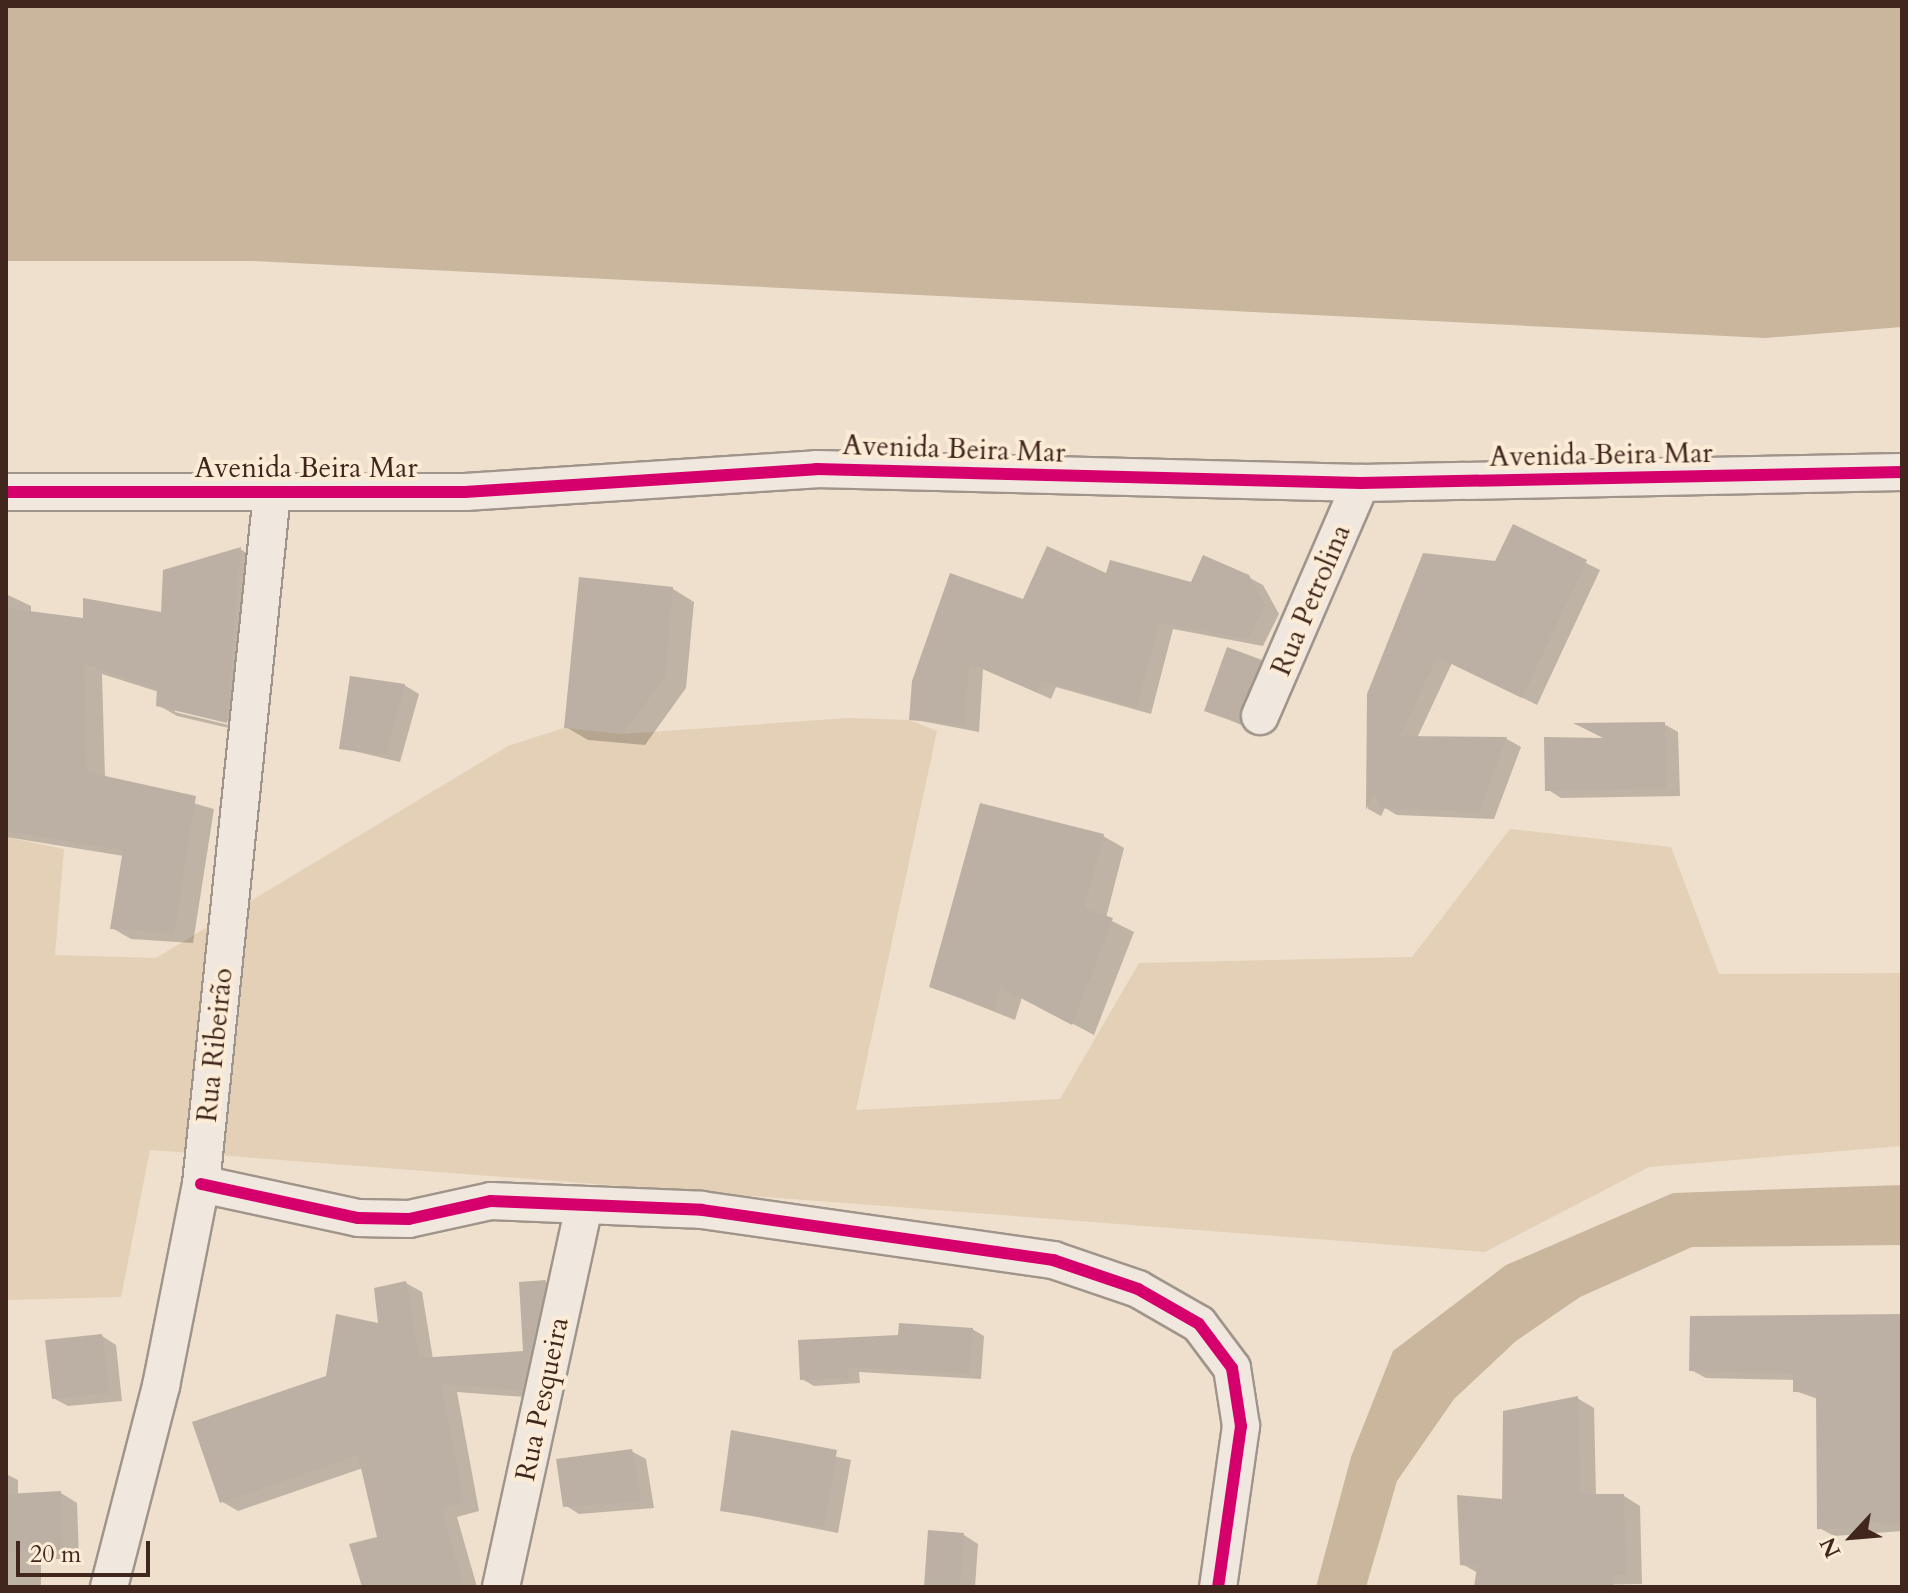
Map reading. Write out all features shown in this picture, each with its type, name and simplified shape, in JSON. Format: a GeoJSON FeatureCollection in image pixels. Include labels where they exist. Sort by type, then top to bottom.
{"type":"FeatureCollection","features":[{"type":"Feature","properties":{"kind":"street","name":"Avenida Beira Mar"},"geometry":{"type":"LineString","coordinates":[[6,492],[272,494],[565,487],[816,469],[1361,483],[1902,472]]}},
{"type":"Feature","properties":{"kind":"street","name":"Rua Petrolina"},"geometry":{"type":"LineString","coordinates":[[1260,716],[1361,483]]}},
{"type":"Feature","properties":{"kind":"street","name":"Rua Ribeirão"},"geometry":{"type":"LineString","coordinates":[[109,1587],[161,1386],[201,1184],[272,494]]}},
{"type":"Feature","properties":{"kind":"street"},"geometry":{"type":"LineString","coordinates":[[201,1184],[358,1218],[409,1219],[491,1201],[583,1211],[702,1210],[1053,1260],[1138,1289],[1199,1324],[1232,1368],[1241,1426],[1218,1587]]}},
{"type":"Feature","properties":{"kind":"street","name":"Rua Pesqueira"},"geometry":{"type":"LineString","coordinates":[[501,1587],[583,1211]]}},
{"type":"Feature","properties":{"kind":"shaded area"},"geometry":{"type":"Polygon","coordinates":[[[6,6],[1902,6],[1902,327],[1765,338],[253,261],[6,261],[6,6]]]}},
{"type":"Feature","properties":{"kind":"shaded area"},"geometry":{"type":"Polygon","coordinates":[[[848,718],[909,720],[937,731],[856,1110],[1060,1099],[1139,963],[1412,957],[1510,829],[1671,847],[1719,974],[1902,973],[1902,1146],[1649,1167],[1485,1252],[150,1150],[121,1297],[6,1300],[6,837],[64,849],[55,955],[156,958],[508,746],[564,728],[623,734],[848,718]]]}},
{"type":"Feature","properties":{"kind":"shaded area"},"geometry":{"type":"Polygon","coordinates":[[[1902,1185],[1902,1245],[1692,1247],[1580,1297],[1516,1341],[1454,1399],[1397,1481],[1366,1587],[1316,1587],[1351,1457],[1393,1351],[1506,1265],[1673,1193],[1902,1185]]]}},
{"type":"Feature","properties":{"kind":"building"},"geometry":{"type":"Polygon","coordinates":[[[1513,524],[1587,560],[1522,698],[1437,657],[1400,736],[1507,737],[1479,812],[1381,808],[1374,793],[1366,810],[1367,694],[1423,553],[1495,561],[1513,524]]]}},
{"type":"Feature","properties":{"kind":"building"},"geometry":{"type":"Polygon","coordinates":[[[1047,546],[1106,573],[1110,560],[1191,582],[1203,555],[1249,575],[1265,605],[1248,639],[1159,623],[1137,707],[1042,681],[1036,692],[969,663],[965,725],[909,720],[912,681],[950,573],[1023,599],[1047,546]]]}},
{"type":"Feature","properties":{"kind":"building"},"geometry":{"type":"Polygon","coordinates":[[[241,547],[227,723],[156,706],[157,689],[84,664],[87,772],[196,796],[174,933],[110,929],[123,850],[6,831],[6,608],[83,618],[83,598],[161,612],[163,570],[241,547]]]}},
{"type":"Feature","properties":{"kind":"building"},"geometry":{"type":"Polygon","coordinates":[[[579,577],[673,587],[665,676],[623,734],[564,728],[579,577]]]}},
{"type":"Feature","properties":{"kind":"building"},"geometry":{"type":"Polygon","coordinates":[[[1227,647],[1262,660],[1241,708],[1241,724],[1204,711],[1227,647]]]}},
{"type":"Feature","properties":{"kind":"building"},"geometry":{"type":"Polygon","coordinates":[[[350,676],[405,684],[386,755],[339,749],[350,676]]]}},
{"type":"Feature","properties":{"kind":"building"},"geometry":{"type":"Polygon","coordinates":[[[1665,722],[1666,788],[1545,791],[1544,737],[1603,738],[1573,723],[1665,722]]]}},
{"type":"Feature","properties":{"kind":"building"},"geometry":{"type":"Polygon","coordinates":[[[980,803],[1104,834],[1084,909],[1113,918],[1072,1025],[1000,987],[994,1010],[929,987],[980,803]]]}},
{"type":"Feature","properties":{"kind":"building"},"geometry":{"type":"Polygon","coordinates":[[[546,1280],[522,1390],[441,1384],[464,1502],[441,1508],[464,1587],[362,1587],[349,1544],[377,1537],[358,1455],[220,1503],[192,1422],[326,1376],[336,1314],[378,1323],[374,1288],[406,1281],[419,1358],[523,1351],[519,1282],[546,1280]]]}},
{"type":"Feature","properties":{"kind":"building"},"geometry":{"type":"Polygon","coordinates":[[[1902,1314],[1902,1526],[1861,1521],[1861,1529],[1817,1529],[1816,1392],[1793,1392],[1793,1373],[1689,1371],[1690,1316],[1902,1314]]]}},
{"type":"Feature","properties":{"kind":"building"},"geometry":{"type":"Polygon","coordinates":[[[899,1323],[973,1328],[969,1373],[848,1367],[849,1378],[800,1380],[798,1340],[898,1335],[899,1323]]]}},
{"type":"Feature","properties":{"kind":"building"},"geometry":{"type":"Polygon","coordinates":[[[102,1334],[109,1393],[52,1399],[45,1340],[102,1334]]]}},
{"type":"Feature","properties":{"kind":"building"},"geometry":{"type":"Polygon","coordinates":[[[1578,1396],[1580,1494],[1624,1494],[1626,1575],[1614,1575],[1613,1587],[1474,1587],[1477,1567],[1460,1565],[1457,1495],[1502,1499],[1503,1411],[1578,1396]]]}},
{"type":"Feature","properties":{"kind":"building"},"geometry":{"type":"Polygon","coordinates":[[[731,1430],[837,1450],[824,1527],[720,1511],[731,1430]]]}},
{"type":"Feature","properties":{"kind":"building"},"geometry":{"type":"Polygon","coordinates":[[[632,1449],[641,1501],[563,1507],[556,1459],[632,1449]]]}},
{"type":"Feature","properties":{"kind":"building"},"geometry":{"type":"Polygon","coordinates":[[[61,1491],[63,1550],[6,1552],[6,1494],[61,1491]]]}},
{"type":"Feature","properties":{"kind":"building"},"geometry":{"type":"Polygon","coordinates":[[[928,1530],[964,1533],[960,1587],[924,1587],[928,1530]]]}},
{"type":"Feature","properties":{"kind":"cycle path"},"geometry":{"type":"LineString","coordinates":[[6,492],[465,492],[816,469],[1361,483],[1902,472]]}},
{"type":"Feature","properties":{"kind":"cycle path"},"geometry":{"type":"LineString","coordinates":[[201,1184],[358,1218],[409,1219],[491,1201],[702,1210],[1053,1260],[1138,1289],[1199,1324],[1232,1368],[1241,1426],[1218,1587]]}}]}
